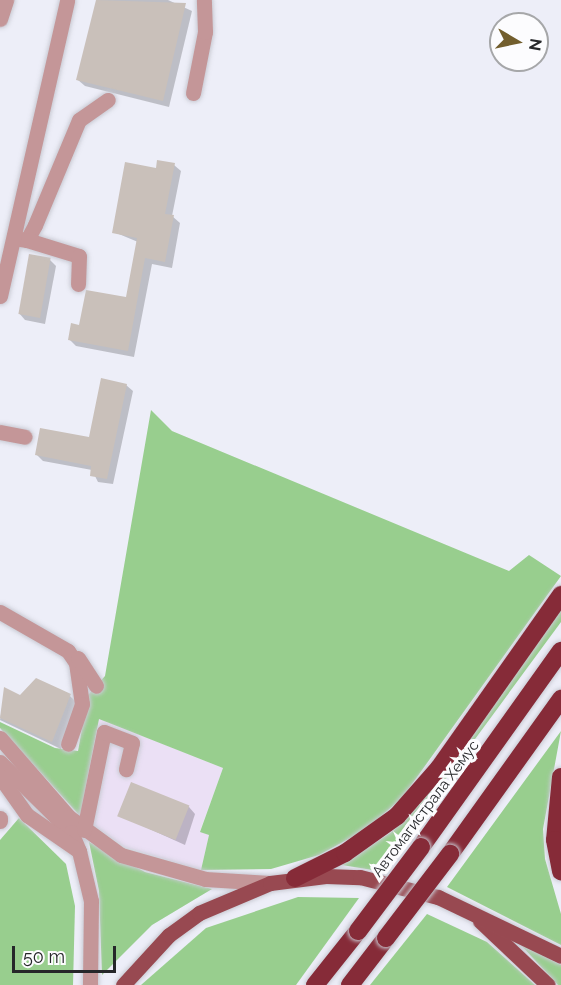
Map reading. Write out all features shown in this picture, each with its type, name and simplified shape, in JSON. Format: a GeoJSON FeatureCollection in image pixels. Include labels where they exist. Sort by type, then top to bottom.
{"type":"FeatureCollection","features":[{"type":"Feature","properties":{"kind":"highway"},"geometry":{"type":"LineString","coordinates":[[295,878],[345,853],[397,816],[439,768],[561,595]]}},
{"type":"Feature","properties":{"kind":"highway","name":"Автомагистрала Хемус"},"geometry":{"type":"LineString","coordinates":[[315,985],[421,847],[561,651]]}},
{"type":"Feature","properties":{"kind":"highway"},"geometry":{"type":"LineString","coordinates":[[350,985],[450,854],[561,699]]}},
{"type":"Feature","properties":{"kind":"highway"},"geometry":{"type":"LineString","coordinates":[[561,777],[555,840],[561,871]]}},
{"type":"Feature","properties":{"kind":"main road"},"geometry":{"type":"LineString","coordinates":[[123,985],[176,929],[270,883],[295,878],[370,879],[470,911],[561,956]]}},
{"type":"Feature","properties":{"kind":"main road"},"geometry":{"type":"LineString","coordinates":[[470,911],[548,985]]}},
{"type":"Feature","properties":{"kind":"street"},"geometry":{"type":"LineString","coordinates":[[193,93],[205,32],[204,0]]}},
{"type":"Feature","properties":{"kind":"street"},"geometry":{"type":"LineString","coordinates":[[20,239],[64,1]]}},
{"type":"Feature","properties":{"kind":"street"},"geometry":{"type":"LineString","coordinates":[[0,293],[20,239],[79,120],[108,100]]}},
{"type":"Feature","properties":{"kind":"street"},"geometry":{"type":"LineString","coordinates":[[20,239],[79,256],[78,284]]}},
{"type":"Feature","properties":{"kind":"street"},"geometry":{"type":"LineString","coordinates":[[0,432],[25,437]]}},
{"type":"Feature","properties":{"kind":"street"},"geometry":{"type":"LineString","coordinates":[[0,612],[68,651],[96,686]]}},
{"type":"Feature","properties":{"kind":"street"},"geometry":{"type":"LineString","coordinates":[[68,651],[80,672],[82,704],[68,744]]}},
{"type":"Feature","properties":{"kind":"street"},"geometry":{"type":"LineString","coordinates":[[84,830],[104,732],[132,743],[126,769]]}},
{"type":"Feature","properties":{"kind":"street"},"geometry":{"type":"LineString","coordinates":[[0,738],[84,830],[121,855],[165,871],[270,883]]}},
{"type":"Feature","properties":{"kind":"street"},"geometry":{"type":"LineString","coordinates":[[0,762],[71,832],[79,851],[91,901],[90,985]]}},
{"type":"Feature","properties":{"kind":"street"},"geometry":{"type":"LineString","coordinates":[[0,768],[79,851]]}},
{"type":"Feature","properties":{"kind":"street"},"geometry":{"type":"LineString","coordinates":[[0,777],[27,815],[79,851]]}},
{"type":"Feature","properties":{"kind":"shaded area"},"geometry":{"type":"Polygon","coordinates":[[[98,718],[223,768],[200,831],[209,835],[201,870],[125,847],[80,816],[98,718]]]}},
{"type":"Feature","properties":{"kind":"green space"},"geometry":{"type":"Polygon","coordinates":[[[151,410],[172,431],[509,571],[529,555],[561,576],[402,798],[365,830],[319,855],[271,869],[201,870],[209,835],[200,832],[223,768],[99,719],[80,816],[0,728],[0,722],[55,748],[78,751],[88,695],[105,676],[151,410]]]}},
{"type":"Feature","properties":{"kind":"green space"},"geometry":{"type":"Polygon","coordinates":[[[561,609],[561,622],[378,871],[342,865],[393,831],[423,799],[561,609]]]}},
{"type":"Feature","properties":{"kind":"green space"},"geometry":{"type":"Polygon","coordinates":[[[561,731],[543,829],[545,859],[561,914],[561,945],[447,887],[561,731]]]}},
{"type":"Feature","properties":{"kind":"green space"},"geometry":{"type":"Polygon","coordinates":[[[19,818],[66,864],[75,906],[73,985],[0,985],[0,840],[19,818]]]}},
{"type":"Feature","properties":{"kind":"green space"},"geometry":{"type":"Polygon","coordinates":[[[89,842],[145,872],[212,889],[152,925],[102,975],[99,891],[89,842]]]}},
{"type":"Feature","properties":{"kind":"green space"},"geometry":{"type":"Polygon","coordinates":[[[298,897],[359,898],[296,985],[141,985],[206,928],[298,897]]]}},
{"type":"Feature","properties":{"kind":"green space"},"geometry":{"type":"Polygon","coordinates":[[[427,914],[487,942],[535,985],[370,985],[427,914]]]}},
{"type":"Feature","properties":{"kind":"green space"},"geometry":{"type":"Polygon","coordinates":[[[518,942],[561,965],[561,985],[558,985],[518,942]]]}},
{"type":"Feature","properties":{"kind":"building"},"geometry":{"type":"Polygon","coordinates":[[[96,0],[186,3],[163,101],[76,80],[96,0]]]}},
{"type":"Feature","properties":{"kind":"building"},"geometry":{"type":"Polygon","coordinates":[[[157,160],[175,163],[165,214],[174,215],[165,262],[145,258],[128,351],[68,340],[71,323],[79,325],[86,290],[126,297],[137,238],[112,233],[125,162],[156,168],[157,160]]]}},
{"type":"Feature","properties":{"kind":"building"},"geometry":{"type":"Polygon","coordinates":[[[29,254],[51,258],[40,318],[18,314],[29,254]]]}},
{"type":"Feature","properties":{"kind":"building"},"geometry":{"type":"Polygon","coordinates":[[[101,378],[127,384],[107,479],[90,476],[91,466],[35,455],[40,428],[89,437],[101,378]]]}},
{"type":"Feature","properties":{"kind":"building"},"geometry":{"type":"Polygon","coordinates":[[[36,678],[71,694],[52,742],[0,718],[4,687],[20,695],[36,678]]]}},
{"type":"Feature","properties":{"kind":"building"},"geometry":{"type":"Polygon","coordinates":[[[131,782],[189,806],[176,840],[117,816],[131,782]]]}}]}
